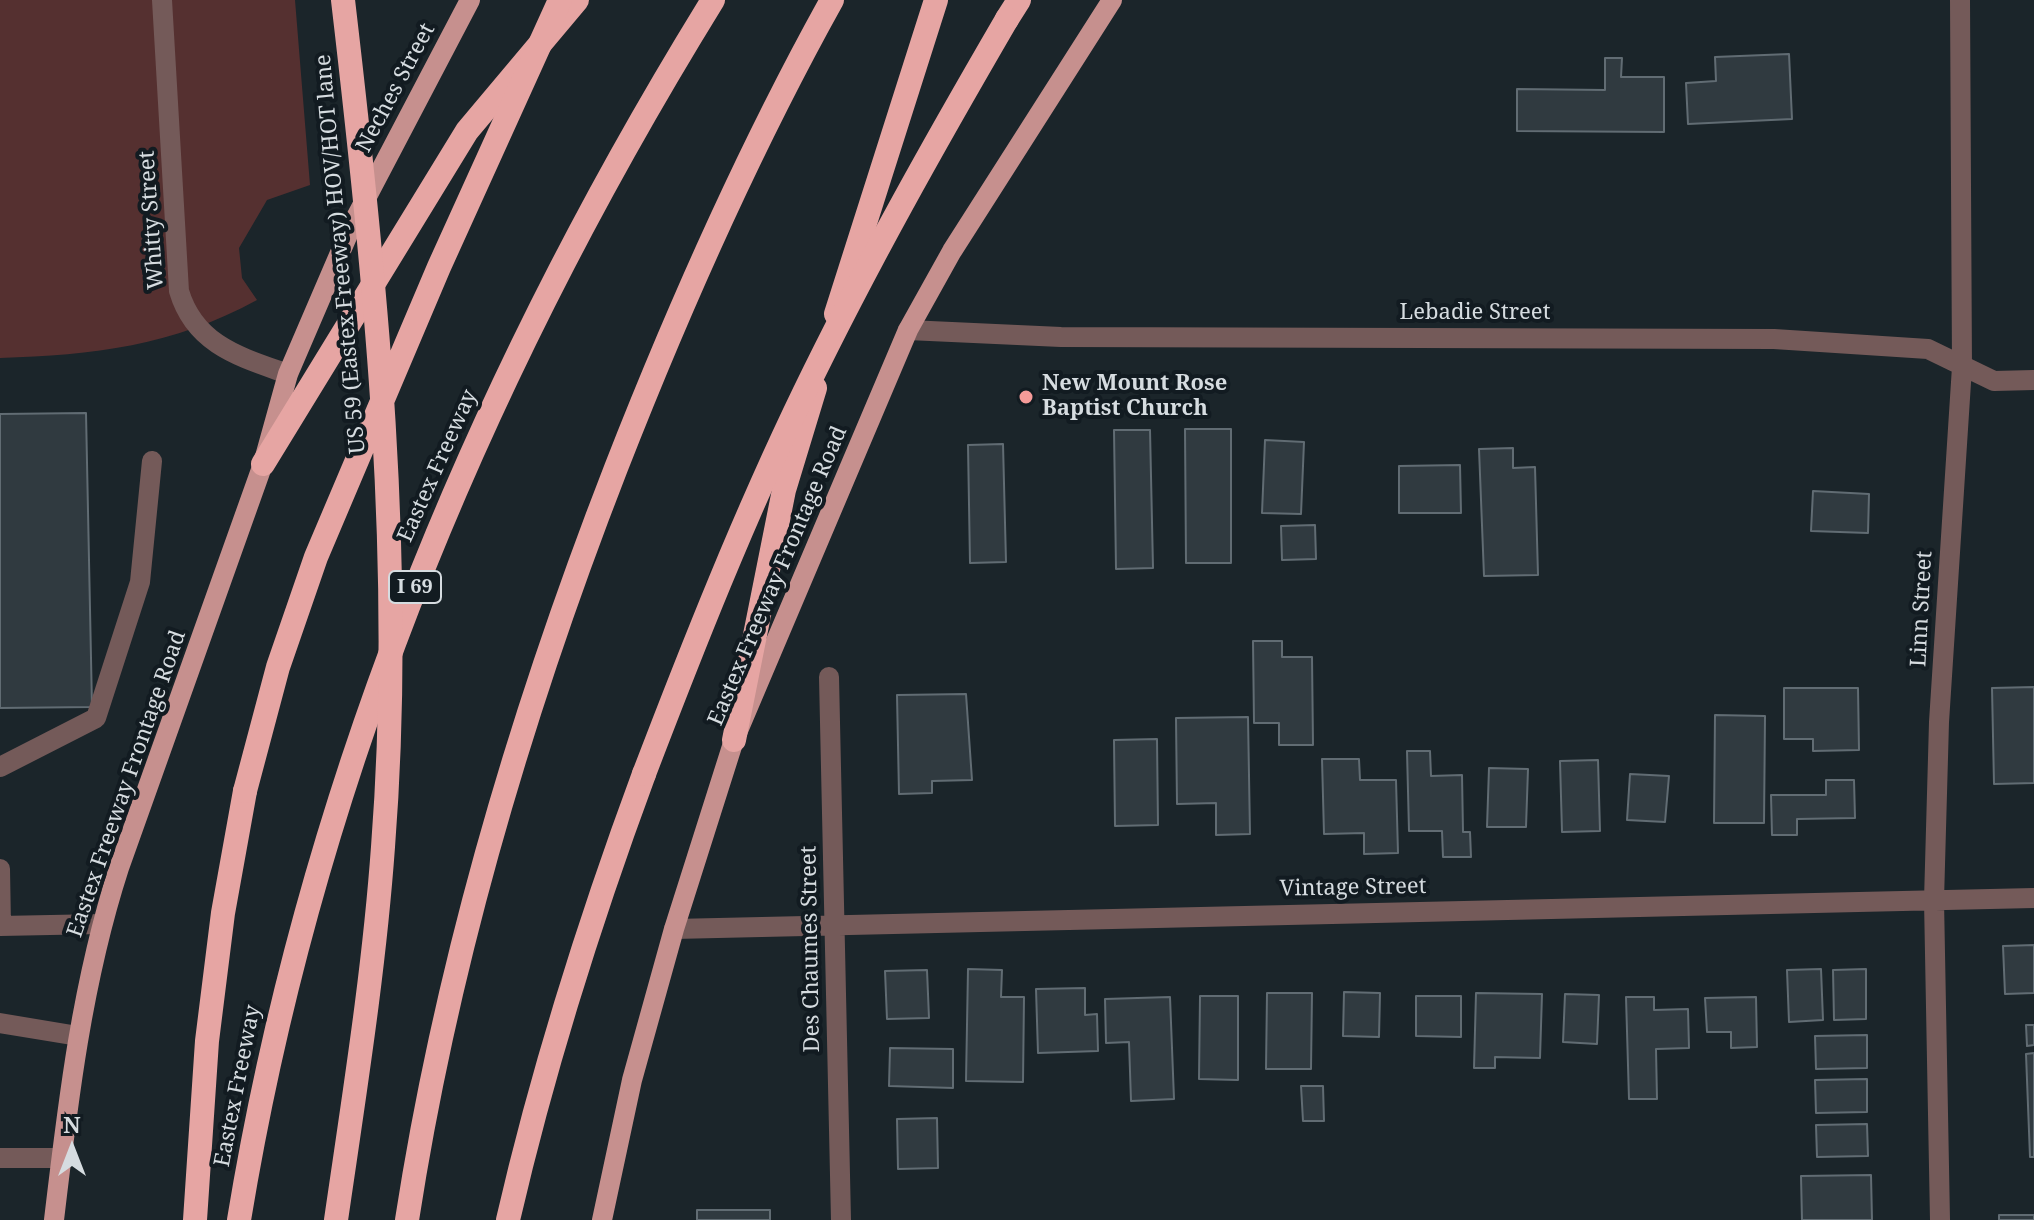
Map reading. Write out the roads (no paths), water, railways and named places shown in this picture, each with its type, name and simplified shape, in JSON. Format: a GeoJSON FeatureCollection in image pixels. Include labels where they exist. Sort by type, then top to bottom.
{"type":"FeatureCollection","features":[{"type":"Feature","properties":{"kind":"highway","name":"US 59 (Eastex Freeway) HOV/HOT lane"},"geometry":{"type":"LineString","coordinates":[[336,1220],[366,1015],[384,846],[390,674],[389,504],[375,285],[343,0]]}},
{"type":"Feature","properties":{"kind":"highway"},"geometry":{"type":"LineString","coordinates":[[195,1220],[207,1041],[223,913],[245,791],[278,667],[316,557],[383,395],[560,0]]}},
{"type":"Feature","properties":{"kind":"highway"},"geometry":{"type":"LineString","coordinates":[[263,464],[467,131],[577,0]]}},
{"type":"Feature","properties":{"kind":"highway","name":"Eastex Freeway"},"geometry":{"type":"LineString","coordinates":[[239,1220],[272,1045],[302,921],[334,809],[417,579],[462,473],[549,291],[639,125],[713,0]]}},
{"type":"Feature","properties":{"kind":"highway"},"geometry":{"type":"LineString","coordinates":[[407,1220],[435,1054],[464,928],[498,806],[566,600],[692,282],[743,171],[832,0]]}},
{"type":"Feature","properties":{"kind":"highway"},"geometry":{"type":"LineString","coordinates":[[734,740],[784,490],[889,141],[936,0]]}},
{"type":"Feature","properties":{"kind":"highway"},"geometry":{"type":"LineString","coordinates":[[508,1220],[529,1129],[561,1018],[644,774],[745,521],[804,393],[912,184],[1013,9]]}},
{"type":"Feature","properties":{"kind":"main road","name":"Neches Street"},"geometry":{"type":"LineString","coordinates":[[288,374],[352,225],[470,0]]}},
{"type":"Feature","properties":{"kind":"main road","name":"Eastex Freeway Frontage Road"},"geometry":{"type":"LineString","coordinates":[[602,1220],[632,1080],[674,929],[734,740],[908,330],[1016,147],[1112,0]]}},
{"type":"Feature","properties":{"kind":"main road","name":"Eastex Freeway Frontage Road"},"geometry":{"type":"LineString","coordinates":[[54,1220],[78,1036],[101,924],[263,464],[288,374]]}},
{"type":"Feature","properties":{"kind":"street","name":"Whitty Street"},"geometry":{"type":"LineString","coordinates":[[162,0],[179,291],[185,312],[203,336],[231,354],[288,374]]}},
{"type":"Feature","properties":{"kind":"street","name":"Linn Street"},"geometry":{"type":"LineString","coordinates":[[1940,1220],[1934,900],[1939,722],[1962,367],[1960,0]]}},
{"type":"Feature","properties":{"kind":"street","name":"Lebadie Street"},"geometry":{"type":"LineString","coordinates":[[908,330],[1061,337],[1774,339],[1928,349],[1994,381],[2034,380]]}},
{"type":"Feature","properties":{"kind":"street"},"geometry":{"type":"LineString","coordinates":[[0,767],[96,718],[140,582],[152,461]]}},
{"type":"Feature","properties":{"kind":"street","name":"Des Chaumes Street"},"geometry":{"type":"LineString","coordinates":[[829,677],[841,1220]]}},
{"type":"Feature","properties":{"kind":"street"},"geometry":{"type":"LineString","coordinates":[[0,869],[1,926],[101,924]]}},
{"type":"Feature","properties":{"kind":"street","name":"Vintage Street"},"geometry":{"type":"LineString","coordinates":[[674,929],[2034,898]]}},
{"type":"Feature","properties":{"kind":"street"},"geometry":{"type":"LineString","coordinates":[[0,1023],[78,1036]]}},
{"type":"Feature","properties":{"kind":"street"},"geometry":{"type":"LineString","coordinates":[[0,1158],[61,1158]]}},
{"type":"Feature","properties":{"kind":"place","name":"New Mount Rose Baptist Church"},"geometry":{"type":"Point","coordinates":[1026,397]}}]}
